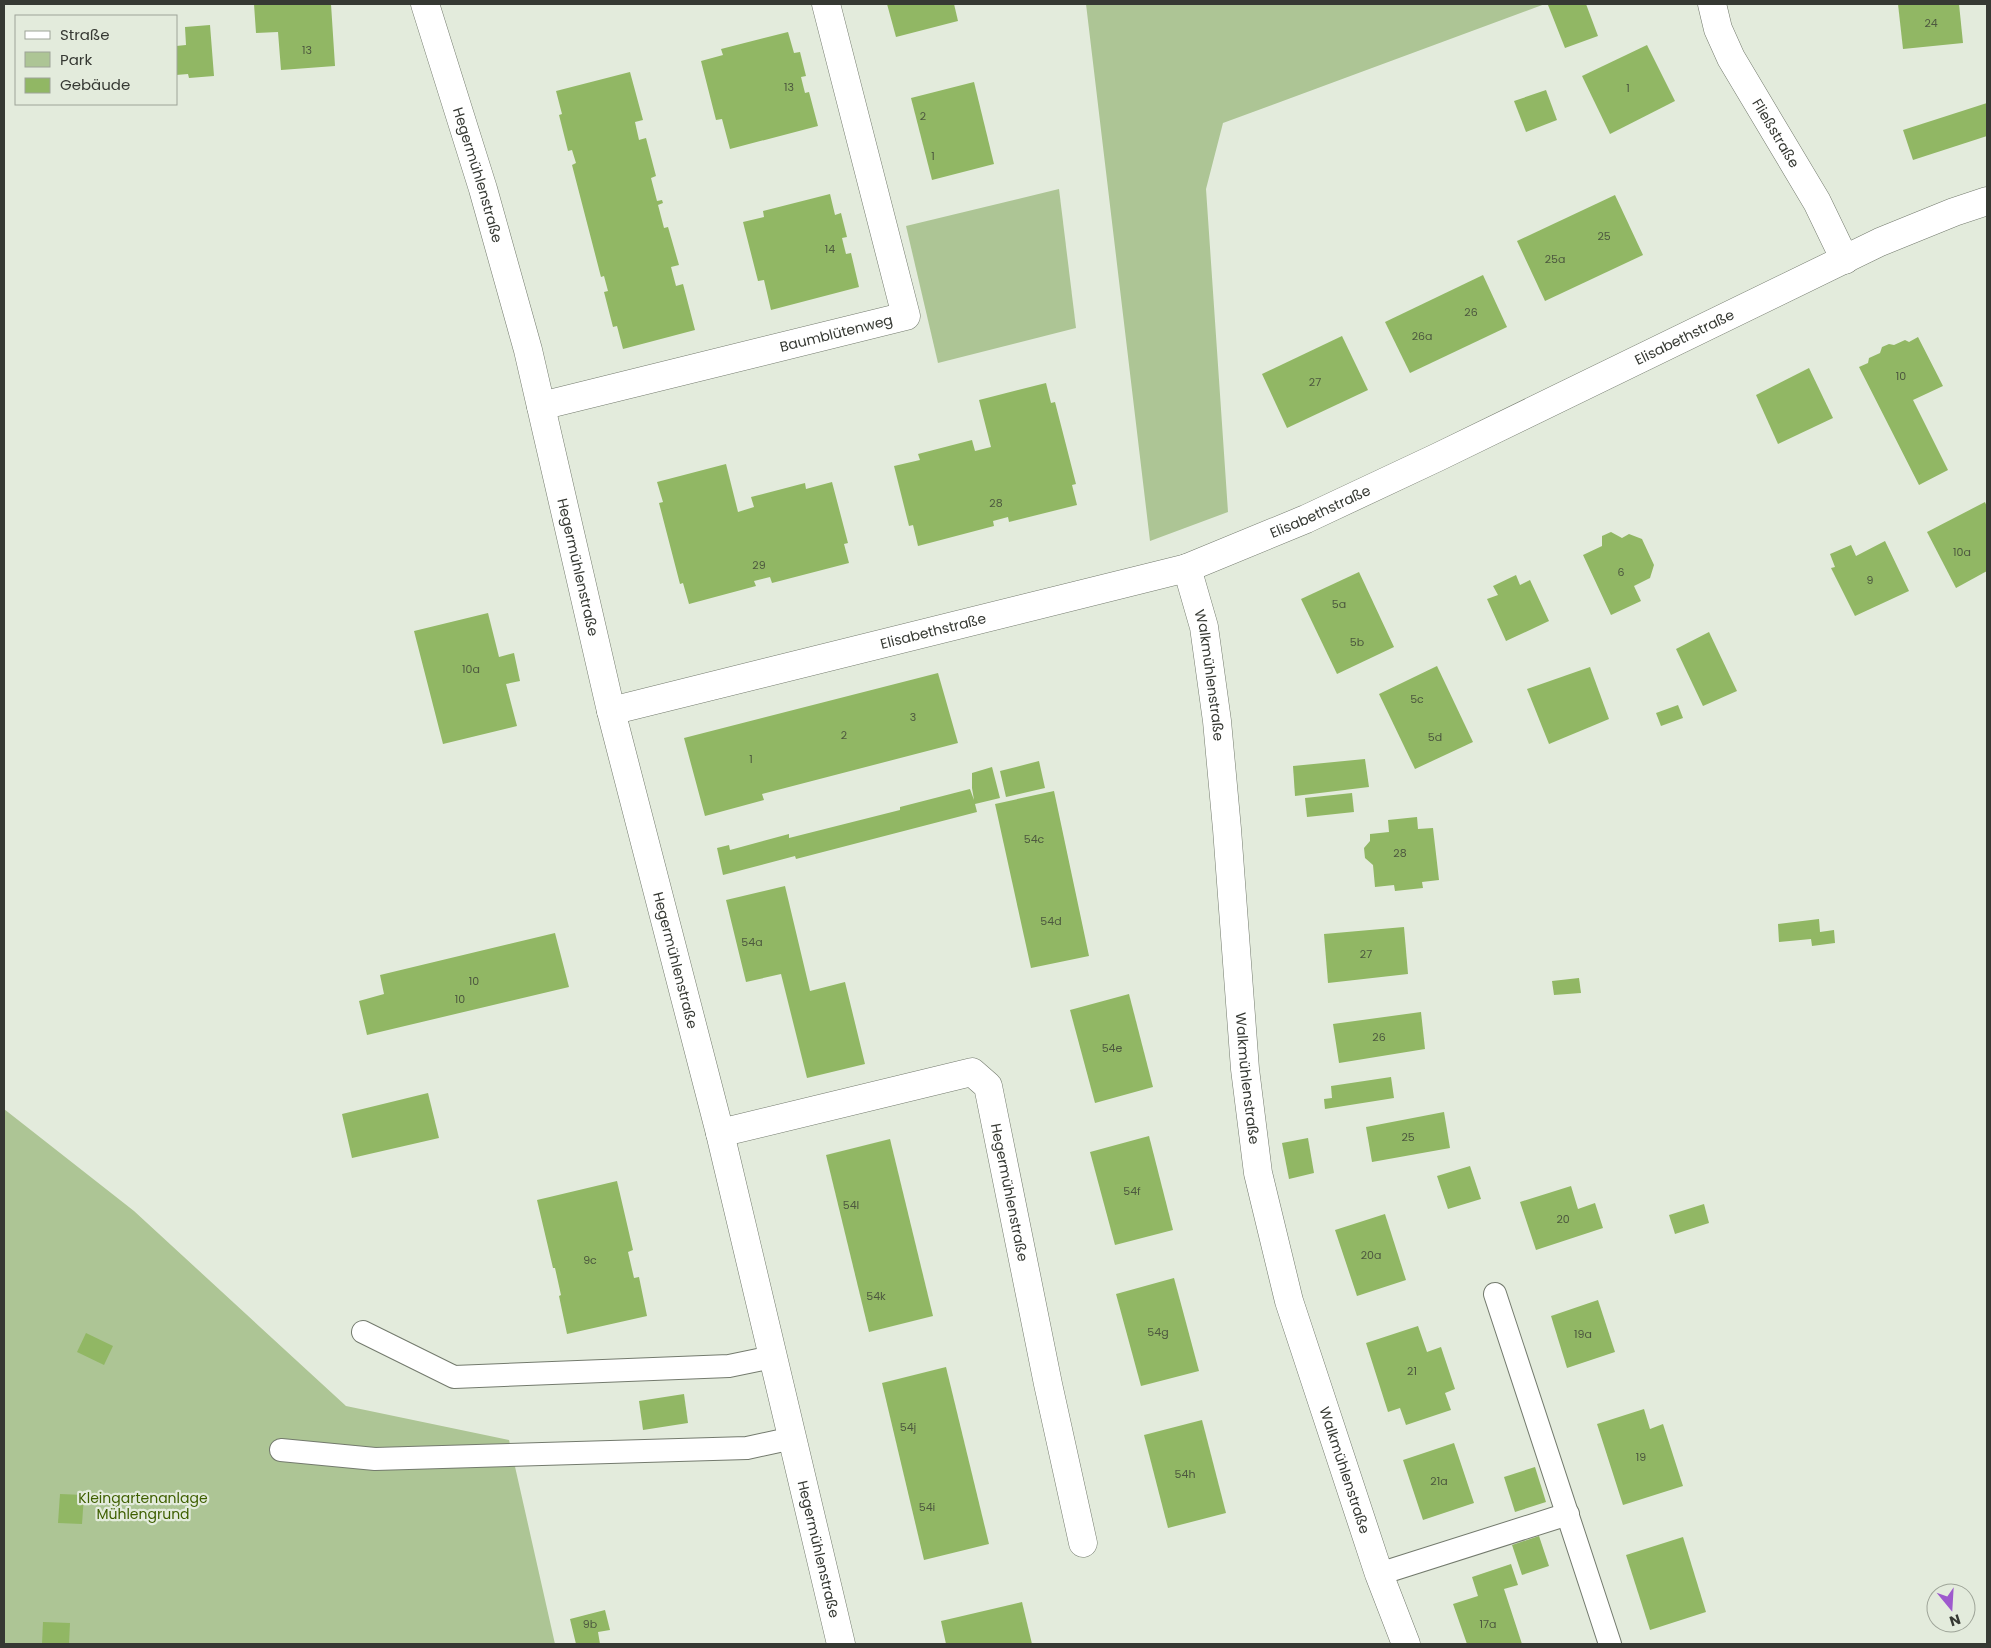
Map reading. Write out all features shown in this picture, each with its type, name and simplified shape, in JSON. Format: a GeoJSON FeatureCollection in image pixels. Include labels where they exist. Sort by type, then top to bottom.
{"type":"FeatureCollection","features":[{"type":"Feature","properties":{"kind":"street","name":"Hegermühlenstraße"},"geometry":{"type":"LineString","coordinates":[[425,4],[483,189],[528,350],[611,711],[720,1133],[841,1644]]}},
{"type":"Feature","properties":{"kind":"street","name":"Baumblütenweg"},"geometry":{"type":"LineString","coordinates":[[541,406],[906,316],[826,4]]}},
{"type":"Feature","properties":{"kind":"street","name":"Fließstraße"},"geometry":{"type":"LineString","coordinates":[[1712,4],[1718,29],[1731,58],[1817,202],[1845,260]]}},
{"type":"Feature","properties":{"kind":"street","name":"Elisabethstraße"},"geometry":{"type":"LineString","coordinates":[[611,711],[1187,568],[1306,519],[1438,458],[1880,242],[1954,212],[1987,201]]}},
{"type":"Feature","properties":{"kind":"street","name":"Walkmühlenstraße"},"geometry":{"type":"LineString","coordinates":[[1187,568],[1204,627],[1217,720],[1245,1069],[1258,1173],[1289,1301],[1380,1574],[1406,1644]]}},
{"type":"Feature","properties":{"kind":"street","name":"Hegermühlenstraße"},"geometry":{"type":"LineString","coordinates":[[720,1133],[972,1072],[988,1086],[1048,1384],[1083,1543]]}},
{"type":"Feature","properties":{"kind":"lane"},"geometry":{"type":"LineString","coordinates":[[1495,1294],[1610,1644]]}},
{"type":"Feature","properties":{"kind":"lane"},"geometry":{"type":"LineString","coordinates":[[363,1332],[454,1377],[729,1366],[773,1357]]}},
{"type":"Feature","properties":{"kind":"lane"},"geometry":{"type":"LineString","coordinates":[[281,1450],[375,1459],[747,1448],[793,1438]]}},
{"type":"Feature","properties":{"kind":"lane"},"geometry":{"type":"LineString","coordinates":[[1380,1574],[1568,1514]]}},
{"type":"Feature","properties":{"kind":"green space"},"geometry":{"type":"Polygon","coordinates":[[[1086,4],[1545,4],[1223,123],[1206,189],[1228,512],[1150,541],[1086,4]]]}},
{"type":"Feature","properties":{"kind":"green space"},"geometry":{"type":"Polygon","coordinates":[[[1059,189],[1076,328],[938,363],[906,226],[1059,189]]]}},
{"type":"Feature","properties":{"kind":"green space","name":"Kleingartenanlage Mühlengrund"},"geometry":{"type":"Polygon","coordinates":[[[4,1109],[134,1211],[346,1406],[509,1440],[555,1644],[4,1644],[4,1109]]]}},
{"type":"Feature","properties":{"kind":"building"},"geometry":{"type":"Polygon","coordinates":[[[254,4],[331,4],[335,66],[281,70],[278,32],[256,33],[254,4]]]}},
{"type":"Feature","properties":{"kind":"building"},"geometry":{"type":"Polygon","coordinates":[[[887,4],[954,4],[958,21],[896,37],[887,4]]]}},
{"type":"Feature","properties":{"kind":"building"},"geometry":{"type":"Polygon","coordinates":[[[1586,4],[1598,36],[1565,48],[1548,5],[1586,4]]]}},
{"type":"Feature","properties":{"kind":"building"},"geometry":{"type":"Polygon","coordinates":[[[1898,4],[1959,4],[1963,43],[1903,49],[1898,4]]]}},
{"type":"Feature","properties":{"kind":"building"},"geometry":{"type":"Polygon","coordinates":[[[210,25],[214,76],[189,78],[188,74],[178,75],[178,46],[186,45],[185,27],[210,25]]]}},
{"type":"Feature","properties":{"kind":"building"},"geometry":{"type":"Polygon","coordinates":[[[788,32],[794,53],[800,52],[806,76],[801,77],[805,93],[809,92],[818,126],[730,149],[722,119],[716,120],[701,61],[723,55],[721,49],[788,32]]]}},
{"type":"Feature","properties":{"kind":"building"},"geometry":{"type":"Polygon","coordinates":[[[1647,45],[1675,101],[1610,134],[1582,76],[1647,45]]]}},
{"type":"Feature","properties":{"kind":"building"},"geometry":{"type":"Polygon","coordinates":[[[630,72],[643,120],[635,122],[639,140],[646,138],[656,176],[651,178],[657,201],[662,200],[663,203],[658,205],[664,228],[668,227],[679,265],[671,267],[676,286],[683,284],[695,330],[623,349],[617,326],[613,327],[604,292],[608,291],[604,276],[601,277],[572,165],[576,163],[572,150],[568,151],[559,115],[562,114],[556,91],[630,72]]]}},
{"type":"Feature","properties":{"kind":"building"},"geometry":{"type":"Polygon","coordinates":[[[974,82],[994,164],[932,180],[911,98],[974,82]]]}},
{"type":"Feature","properties":{"kind":"building"},"geometry":{"type":"Polygon","coordinates":[[[1546,90],[1557,120],[1526,132],[1514,101],[1546,90]]]}},
{"type":"Feature","properties":{"kind":"building"},"geometry":{"type":"Polygon","coordinates":[[[1987,103],[1987,136],[1913,160],[1903,130],[1987,103]]]}},
{"type":"Feature","properties":{"kind":"building"},"geometry":{"type":"Polygon","coordinates":[[[830,194],[835,215],[841,213],[847,237],[842,238],[846,254],[851,253],[859,287],[771,310],[764,280],[758,281],[743,222],[764,217],[763,211],[830,194]]]}},
{"type":"Feature","properties":{"kind":"building"},"geometry":{"type":"Polygon","coordinates":[[[1615,195],[1643,255],[1545,301],[1517,241],[1615,195]]]}},
{"type":"Feature","properties":{"kind":"building"},"geometry":{"type":"Polygon","coordinates":[[[1483,275],[1507,327],[1410,373],[1385,322],[1483,275]]]}},
{"type":"Feature","properties":{"kind":"building"},"geometry":{"type":"Polygon","coordinates":[[[1342,336],[1368,390],[1287,428],[1262,374],[1342,336]]]}},
{"type":"Feature","properties":{"kind":"building"},"geometry":{"type":"Polygon","coordinates":[[[1918,337],[1943,386],[1913,400],[1948,470],[1919,485],[1859,367],[1868,363],[1869,358],[1880,353],[1882,347],[1889,344],[1894,345],[1905,340],[1909,342],[1918,337]]]}},
{"type":"Feature","properties":{"kind":"building"},"geometry":{"type":"Polygon","coordinates":[[[1809,368],[1833,418],[1778,444],[1756,395],[1809,368]]]}},
{"type":"Feature","properties":{"kind":"building"},"geometry":{"type":"Polygon","coordinates":[[[1046,383],[1051,403],[1055,402],[1076,484],[1072,485],[1077,505],[1009,522],[1008,517],[993,521],[994,526],[918,546],[913,525],[909,526],[894,466],[920,460],[918,454],[972,440],[975,451],[991,447],[979,400],[1046,383]]]}},
{"type":"Feature","properties":{"kind":"building"},"geometry":{"type":"Polygon","coordinates":[[[726,464],[738,512],[754,507],[751,497],[805,483],[806,489],[832,482],[848,543],[844,544],[849,563],[772,583],[770,577],[754,581],[756,586],[689,604],[683,583],[680,584],[659,503],[663,502],[657,482],[726,464]]]}},
{"type":"Feature","properties":{"kind":"building"},"geometry":{"type":"Polygon","coordinates":[[[1985,502],[1987,507],[1987,571],[1956,588],[1927,532],[1985,502]]]}},
{"type":"Feature","properties":{"kind":"building"},"geometry":{"type":"Polygon","coordinates":[[[1611,532],[1622,538],[1629,534],[1642,539],[1654,565],[1650,578],[1634,586],[1641,601],[1611,615],[1583,555],[1602,546],[1602,536],[1611,532]]]}},
{"type":"Feature","properties":{"kind":"building"},"geometry":{"type":"Polygon","coordinates":[[[1885,541],[1909,591],[1855,616],[1831,568],[1835,567],[1830,554],[1851,545],[1856,556],[1885,541]]]}},
{"type":"Feature","properties":{"kind":"building"},"geometry":{"type":"Polygon","coordinates":[[[1359,572],[1394,647],[1337,674],[1301,599],[1359,572]]]}},
{"type":"Feature","properties":{"kind":"building"},"geometry":{"type":"Polygon","coordinates":[[[1516,575],[1520,585],[1530,580],[1549,621],[1506,641],[1487,599],[1498,595],[1493,586],[1516,575]]]}},
{"type":"Feature","properties":{"kind":"building"},"geometry":{"type":"Polygon","coordinates":[[[488,613],[499,657],[514,653],[520,681],[506,684],[517,726],[443,744],[414,631],[488,613]]]}},
{"type":"Feature","properties":{"kind":"building"},"geometry":{"type":"Polygon","coordinates":[[[1709,632],[1737,691],[1703,706],[1676,649],[1709,632]]]}},
{"type":"Feature","properties":{"kind":"building"},"geometry":{"type":"Polygon","coordinates":[[[1437,666],[1473,742],[1415,769],[1379,694],[1437,666]]]}},
{"type":"Feature","properties":{"kind":"building"},"geometry":{"type":"Polygon","coordinates":[[[1590,667],[1609,719],[1549,744],[1527,689],[1590,667]]]}},
{"type":"Feature","properties":{"kind":"building"},"geometry":{"type":"Polygon","coordinates":[[[938,673],[958,743],[762,794],[764,800],[705,816],[684,738],[938,673]]]}},
{"type":"Feature","properties":{"kind":"building"},"geometry":{"type":"Polygon","coordinates":[[[1678,705],[1683,718],[1661,726],[1656,713],[1678,705]]]}},
{"type":"Feature","properties":{"kind":"building"},"geometry":{"type":"Polygon","coordinates":[[[1365,759],[1369,787],[1295,796],[1293,766],[1365,759]]]}},
{"type":"Feature","properties":{"kind":"building"},"geometry":{"type":"Polygon","coordinates":[[[1039,761],[1045,788],[1006,797],[1000,771],[1039,761]]]}},
{"type":"Feature","properties":{"kind":"building"},"geometry":{"type":"Polygon","coordinates":[[[992,767],[1000,798],[975,804],[977,812],[796,859],[795,856],[723,875],[717,848],[729,845],[730,850],[789,834],[789,838],[900,810],[900,807],[970,789],[974,800],[972,773],[992,767]]]}},
{"type":"Feature","properties":{"kind":"building"},"geometry":{"type":"Polygon","coordinates":[[[1054,791],[1089,956],[1031,968],[995,804],[1054,791]]]}},
{"type":"Feature","properties":{"kind":"building"},"geometry":{"type":"Polygon","coordinates":[[[1352,793],[1354,812],[1307,817],[1305,798],[1352,793]]]}},
{"type":"Feature","properties":{"kind":"building"},"geometry":{"type":"Polygon","coordinates":[[[1417,817],[1418,829],[1433,828],[1439,880],[1422,882],[1423,888],[1395,891],[1394,885],[1375,887],[1373,865],[1365,858],[1364,848],[1370,841],[1370,834],[1389,832],[1388,820],[1417,817]]]}},
{"type":"Feature","properties":{"kind":"building"},"geometry":{"type":"Polygon","coordinates":[[[785,886],[810,991],[845,982],[865,1064],[807,1078],[781,974],[746,982],[726,900],[785,886]]]}},
{"type":"Feature","properties":{"kind":"building"},"geometry":{"type":"Polygon","coordinates":[[[1819,919],[1820,932],[1834,930],[1835,943],[1812,946],[1811,939],[1779,942],[1778,924],[1819,919]]]}},
{"type":"Feature","properties":{"kind":"building"},"geometry":{"type":"Polygon","coordinates":[[[1404,927],[1408,974],[1328,983],[1324,934],[1404,927]]]}},
{"type":"Feature","properties":{"kind":"building"},"geometry":{"type":"Polygon","coordinates":[[[555,933],[569,987],[367,1035],[359,1001],[384,994],[380,975],[555,933]]]}},
{"type":"Feature","properties":{"kind":"building"},"geometry":{"type":"Polygon","coordinates":[[[1579,978],[1581,993],[1554,995],[1552,981],[1579,978]]]}},
{"type":"Feature","properties":{"kind":"building"},"geometry":{"type":"Polygon","coordinates":[[[1129,994],[1153,1087],[1095,1103],[1070,1010],[1129,994]]]}},
{"type":"Feature","properties":{"kind":"building"},"geometry":{"type":"Polygon","coordinates":[[[1421,1012],[1425,1049],[1339,1063],[1333,1024],[1421,1012]]]}},
{"type":"Feature","properties":{"kind":"building"},"geometry":{"type":"Polygon","coordinates":[[[1391,1077],[1394,1098],[1325,1109],[1324,1099],[1332,1098],[1331,1086],[1391,1077]]]}},
{"type":"Feature","properties":{"kind":"building"},"geometry":{"type":"Polygon","coordinates":[[[428,1093],[439,1138],[352,1158],[342,1114],[428,1093]]]}},
{"type":"Feature","properties":{"kind":"building"},"geometry":{"type":"Polygon","coordinates":[[[1444,1112],[1450,1148],[1372,1162],[1366,1127],[1444,1112]]]}},
{"type":"Feature","properties":{"kind":"building"},"geometry":{"type":"Polygon","coordinates":[[[1149,1136],[1173,1230],[1115,1245],[1090,1152],[1149,1136]]]}},
{"type":"Feature","properties":{"kind":"building"},"geometry":{"type":"Polygon","coordinates":[[[1308,1138],[1314,1173],[1289,1179],[1282,1143],[1308,1138]]]}},
{"type":"Feature","properties":{"kind":"building"},"geometry":{"type":"Polygon","coordinates":[[[890,1139],[933,1316],[869,1332],[826,1155],[890,1139]]]}},
{"type":"Feature","properties":{"kind":"building"},"geometry":{"type":"Polygon","coordinates":[[[1470,1166],[1481,1199],[1448,1209],[1437,1176],[1470,1166]]]}},
{"type":"Feature","properties":{"kind":"building"},"geometry":{"type":"Polygon","coordinates":[[[617,1181],[633,1250],[628,1252],[634,1278],[639,1277],[647,1316],[567,1334],[555,1268],[553,1268],[537,1200],[617,1181]]]}},
{"type":"Feature","properties":{"kind":"building"},"geometry":{"type":"Polygon","coordinates":[[[1571,1186],[1578,1209],[1595,1203],[1603,1228],[1536,1250],[1520,1202],[1571,1186]]]}},
{"type":"Feature","properties":{"kind":"building"},"geometry":{"type":"Polygon","coordinates":[[[1704,1204],[1709,1223],[1675,1234],[1669,1215],[1704,1204]]]}},
{"type":"Feature","properties":{"kind":"building"},"geometry":{"type":"Polygon","coordinates":[[[1385,1214],[1406,1280],[1357,1296],[1335,1230],[1385,1214]]]}},
{"type":"Feature","properties":{"kind":"building"},"geometry":{"type":"Polygon","coordinates":[[[1174,1278],[1199,1371],[1141,1386],[1116,1294],[1174,1278]]]}},
{"type":"Feature","properties":{"kind":"building"},"geometry":{"type":"Polygon","coordinates":[[[1598,1300],[1615,1352],[1567,1368],[1551,1316],[1598,1300]]]}},
{"type":"Feature","properties":{"kind":"building"},"geometry":{"type":"Polygon","coordinates":[[[1418,1326],[1427,1352],[1441,1347],[1455,1389],[1445,1393],[1451,1410],[1406,1425],[1400,1408],[1388,1412],[1366,1343],[1418,1326]]]}},
{"type":"Feature","properties":{"kind":"building"},"geometry":{"type":"Polygon","coordinates":[[[86,1333],[113,1346],[104,1365],[77,1352],[86,1333]]]}},
{"type":"Feature","properties":{"kind":"building"},"geometry":{"type":"Polygon","coordinates":[[[946,1367],[989,1544],[924,1560],[882,1383],[946,1367]]]}},
{"type":"Feature","properties":{"kind":"building"},"geometry":{"type":"Polygon","coordinates":[[[684,1394],[688,1423],[643,1430],[639,1401],[684,1394]]]}},
{"type":"Feature","properties":{"kind":"building"},"geometry":{"type":"Polygon","coordinates":[[[1644,1409],[1650,1429],[1663,1424],[1683,1486],[1623,1505],[1597,1424],[1644,1409]]]}},
{"type":"Feature","properties":{"kind":"building"},"geometry":{"type":"Polygon","coordinates":[[[1202,1420],[1226,1513],[1168,1528],[1144,1435],[1202,1420]]]}},
{"type":"Feature","properties":{"kind":"building"},"geometry":{"type":"Polygon","coordinates":[[[1454,1443],[1474,1503],[1423,1520],[1403,1460],[1454,1443]]]}},
{"type":"Feature","properties":{"kind":"building"},"geometry":{"type":"Polygon","coordinates":[[[1535,1467],[1546,1502],[1515,1512],[1504,1477],[1535,1467]]]}},
{"type":"Feature","properties":{"kind":"building"},"geometry":{"type":"Polygon","coordinates":[[[60,1494],[84,1495],[82,1524],[58,1523],[60,1494]]]}},
{"type":"Feature","properties":{"kind":"building"},"geometry":{"type":"Polygon","coordinates":[[[1539,1536],[1549,1566],[1522,1575],[1512,1545],[1539,1536]]]}},
{"type":"Feature","properties":{"kind":"building"},"geometry":{"type":"Polygon","coordinates":[[[1683,1537],[1706,1612],[1650,1630],[1626,1555],[1683,1537]]]}},
{"type":"Feature","properties":{"kind":"building"},"geometry":{"type":"Polygon","coordinates":[[[1511,1564],[1518,1585],[1504,1589],[1522,1644],[1467,1644],[1453,1604],[1478,1596],[1472,1577],[1511,1564]]]}},
{"type":"Feature","properties":{"kind":"building"},"geometry":{"type":"Polygon","coordinates":[[[1022,1602],[1032,1644],[946,1644],[941,1621],[1022,1602]]]}},
{"type":"Feature","properties":{"kind":"building"},"geometry":{"type":"Polygon","coordinates":[[[605,1610],[610,1630],[598,1632],[600,1644],[576,1644],[570,1619],[605,1610]]]}},
{"type":"Feature","properties":{"kind":"building"},"geometry":{"type":"Polygon","coordinates":[[[43,1622],[70,1623],[69,1644],[42,1644],[43,1622]]]}}]}
